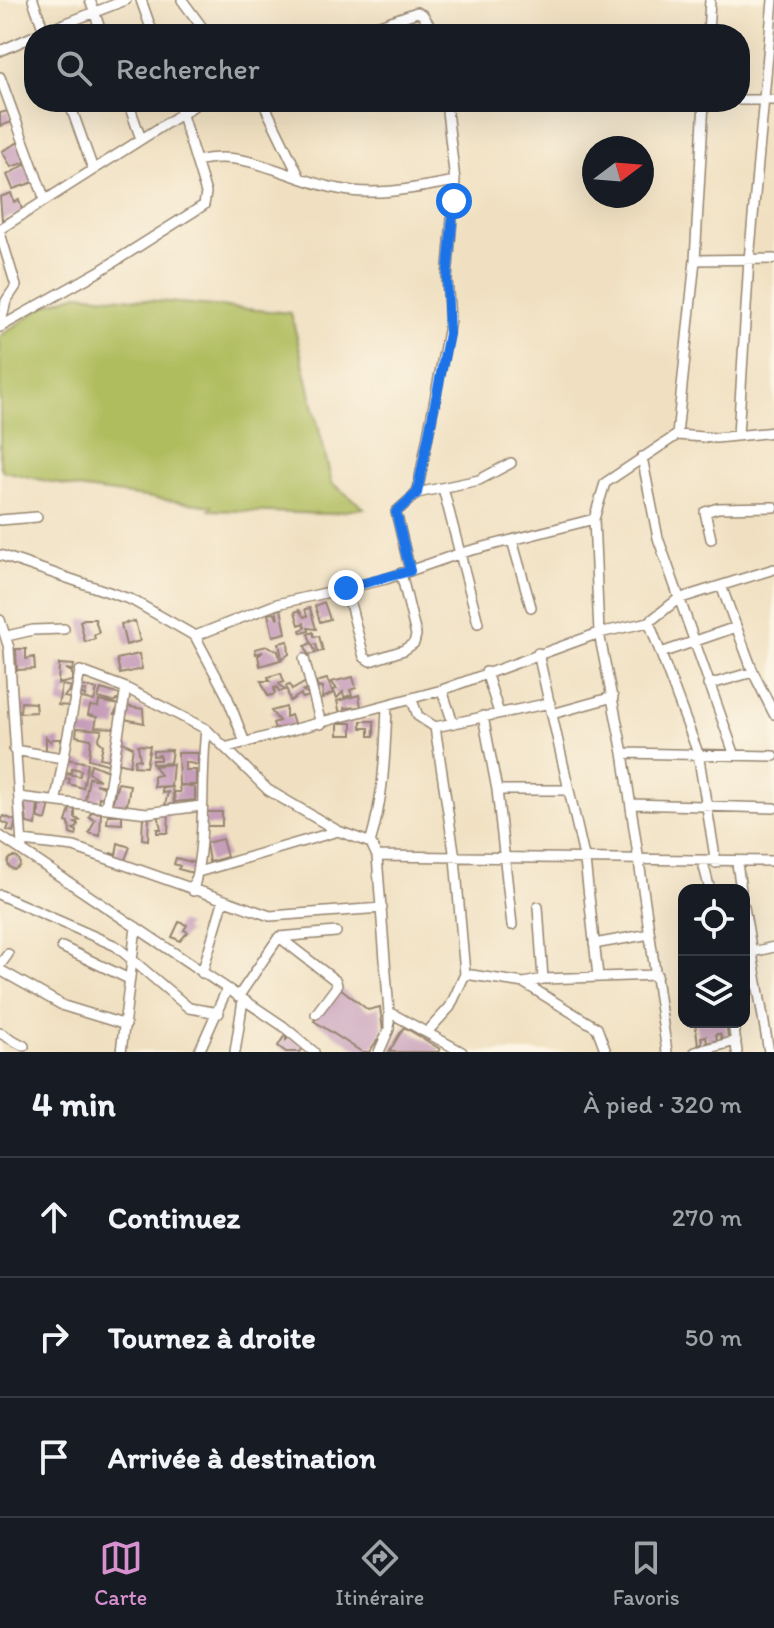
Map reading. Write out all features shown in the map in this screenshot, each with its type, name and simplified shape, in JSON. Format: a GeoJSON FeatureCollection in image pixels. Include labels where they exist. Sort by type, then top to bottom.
{"type":"FeatureCollection","features":[{"type":"Feature","properties":{"kind":"street"},"geometry":{"type":"LineString","coordinates":[[33,0],[38,24]]}},
{"type":"Feature","properties":{"kind":"street"},"geometry":{"type":"LineString","coordinates":[[90,0],[98,24]]}},
{"type":"Feature","properties":{"kind":"street"},"geometry":{"type":"LineString","coordinates":[[65,24],[126,0]]}},
{"type":"Feature","properties":{"kind":"street"},"geometry":{"type":"LineString","coordinates":[[141,0],[149,24]]}},
{"type":"Feature","properties":{"kind":"street"},"geometry":{"type":"LineString","coordinates":[[182,0],[200,24]]}},
{"type":"Feature","properties":{"kind":"street"},"geometry":{"type":"LineString","coordinates":[[709,24],[710,0]]}},
{"type":"Feature","properties":{"kind":"street"},"geometry":{"type":"LineString","coordinates":[[738,435],[749,260],[773,0]]}},
{"type":"Feature","properties":{"kind":"street"},"geometry":{"type":"LineString","coordinates":[[383,24],[417,12],[429,24]]}},
{"type":"Feature","properties":{"kind":"street"},"geometry":{"type":"LineString","coordinates":[[0,51],[24,41]]}},
{"type":"Feature","properties":{"kind":"street"},"geometry":{"type":"LineString","coordinates":[[0,77],[45,200]]}},
{"type":"Feature","properties":{"kind":"street"},"geometry":{"type":"LineString","coordinates":[[750,100],[774,100]]}},
{"type":"Feature","properties":{"kind":"street"},"geometry":{"type":"LineString","coordinates":[[73,112],[93,169]]}},
{"type":"Feature","properties":{"kind":"street"},"geometry":{"type":"LineString","coordinates":[[132,112],[141,139]]}},
{"type":"Feature","properties":{"kind":"street"},"geometry":{"type":"LineString","coordinates":[[268,112],[300,178]]}},
{"type":"Feature","properties":{"kind":"street"},"geometry":{"type":"LineString","coordinates":[[417,493],[449,334],[447,279],[455,181],[447,112]]}},
{"type":"Feature","properties":{"kind":"street"},"geometry":{"type":"LineString","coordinates":[[677,435],[695,260],[703,112]]}},
{"type":"Feature","properties":{"kind":"street"},"geometry":{"type":"LineString","coordinates":[[182,113],[206,193],[204,205],[98,272],[0,327],[6,301],[16,286],[0,231],[182,113]]}},
{"type":"Feature","properties":{"kind":"street"},"geometry":{"type":"LineString","coordinates":[[196,161],[228,155],[335,189],[368,194],[455,181]]}},
{"type":"Feature","properties":{"kind":"street"},"geometry":{"type":"LineString","coordinates":[[695,260],[774,259]]}},
{"type":"Feature","properties":{"kind":"street"},"geometry":{"type":"LineString","coordinates":[[667,1052],[623,753],[599,633],[594,519],[605,483],[677,435],[716,438],[774,432]]}},
{"type":"Feature","properties":{"kind":"street"},"geometry":{"type":"LineString","coordinates":[[642,457],[658,538],[734,753]]}},
{"type":"Feature","properties":{"kind":"street"},"geometry":{"type":"LineString","coordinates":[[346,588],[364,657],[370,661],[404,650],[414,643],[416,635],[396,512],[417,493],[479,480],[511,463]]}},
{"type":"Feature","properties":{"kind":"street"},"geometry":{"type":"LineString","coordinates":[[443,488],[478,623]]}},
{"type":"Feature","properties":{"kind":"street"},"geometry":{"type":"LineString","coordinates":[[711,539],[705,512],[718,508],[774,507]]}},
{"type":"Feature","properties":{"kind":"street"},"geometry":{"type":"LineString","coordinates":[[0,520],[37,517]]}},
{"type":"Feature","properties":{"kind":"street"},"geometry":{"type":"LineString","coordinates":[[195,636],[277,604],[346,588],[461,553],[594,519]]}},
{"type":"Feature","properties":{"kind":"street"},"geometry":{"type":"LineString","coordinates":[[512,540],[531,607]]}},
{"type":"Feature","properties":{"kind":"street"},"geometry":{"type":"LineString","coordinates":[[0,555],[132,600],[195,636],[227,696],[245,743]]}},
{"type":"Feature","properties":{"kind":"street"},"geometry":{"type":"LineString","coordinates":[[228,747],[412,700],[538,653],[599,633],[649,622],[678,599],[722,588],[774,569]]}},
{"type":"Feature","properties":{"kind":"street"},"geometry":{"type":"LineString","coordinates":[[722,588],[753,672],[774,714]]}},
{"type":"Feature","properties":{"kind":"street"},"geometry":{"type":"LineString","coordinates":[[0,620],[7,636],[22,846]]}},
{"type":"Feature","properties":{"kind":"street"},"geometry":{"type":"LineString","coordinates":[[649,622],[698,753],[716,863]]}},
{"type":"Feature","properties":{"kind":"street"},"geometry":{"type":"LineString","coordinates":[[661,653],[736,627]]}},
{"type":"Feature","properties":{"kind":"street"},"geometry":{"type":"LineString","coordinates":[[7,636],[33,630],[64,629]]}},
{"type":"Feature","properties":{"kind":"street"},"geometry":{"type":"LineString","coordinates":[[538,653],[585,861],[598,976]]}},
{"type":"Feature","properties":{"kind":"street"},"geometry":{"type":"LineString","coordinates":[[304,659],[321,724]]}},
{"type":"Feature","properties":{"kind":"street"},"geometry":{"type":"LineString","coordinates":[[56,799],[79,671],[126,688],[206,729],[228,747],[268,790],[338,831],[370,843],[377,856],[389,1012],[389,1029],[379,1052]]}},
{"type":"Feature","properties":{"kind":"street"},"geometry":{"type":"LineString","coordinates":[[486,672],[499,713]]}},
{"type":"Feature","properties":{"kind":"street"},"geometry":{"type":"LineString","coordinates":[[708,685],[753,672]]}},
{"type":"Feature","properties":{"kind":"street"},"geometry":{"type":"LineString","coordinates":[[106,807],[126,688]]}},
{"type":"Feature","properties":{"kind":"street"},"geometry":{"type":"LineString","coordinates":[[442,690],[453,723]]}},
{"type":"Feature","properties":{"kind":"street"},"geometry":{"type":"LineString","coordinates":[[552,714],[613,697]]}},
{"type":"Feature","properties":{"kind":"street"},"geometry":{"type":"LineString","coordinates":[[412,700],[418,716],[435,727],[550,703]]}},
{"type":"Feature","properties":{"kind":"street"},"geometry":{"type":"LineString","coordinates":[[370,843],[381,807],[385,776],[387,707]]}},
{"type":"Feature","properties":{"kind":"street"},"geometry":{"type":"LineString","coordinates":[[483,716],[497,790],[512,925]]}},
{"type":"Feature","properties":{"kind":"street"},"geometry":{"type":"LineString","coordinates":[[428,1031],[450,1007],[465,974],[455,858],[435,727]]}},
{"type":"Feature","properties":{"kind":"street"},"geometry":{"type":"LineString","coordinates":[[193,891],[203,836],[201,806],[206,729]]}},
{"type":"Feature","properties":{"kind":"street"},"geometry":{"type":"LineString","coordinates":[[14,750],[63,758]]}},
{"type":"Feature","properties":{"kind":"street"},"geometry":{"type":"LineString","coordinates":[[623,753],[774,756]]}},
{"type":"Feature","properties":{"kind":"street"},"geometry":{"type":"LineString","coordinates":[[497,790],[569,790]]}},
{"type":"Feature","properties":{"kind":"street"},"geometry":{"type":"LineString","coordinates":[[19,797],[56,799],[147,813],[201,806]]}},
{"type":"Feature","properties":{"kind":"street"},"geometry":{"type":"LineString","coordinates":[[631,804],[774,808]]}},
{"type":"Feature","properties":{"kind":"street"},"geometry":{"type":"LineString","coordinates":[[198,872],[338,831]]}},
{"type":"Feature","properties":{"kind":"street"},"geometry":{"type":"LineString","coordinates":[[0,836],[22,846],[314,1052]]}},
{"type":"Feature","properties":{"kind":"street"},"geometry":{"type":"LineString","coordinates":[[22,846],[74,847],[223,902],[270,916],[382,908]]}},
{"type":"Feature","properties":{"kind":"street"},"geometry":{"type":"LineString","coordinates":[[377,856],[703,863],[774,861]]}},
{"type":"Feature","properties":{"kind":"street"},"geometry":{"type":"LineString","coordinates":[[703,863],[708,884]]}},
{"type":"Feature","properties":{"kind":"street"},"geometry":{"type":"LineString","coordinates":[[737,863],[740,884]]}},
{"type":"Feature","properties":{"kind":"street"},"geometry":{"type":"LineString","coordinates":[[0,895],[61,925],[103,938],[189,1008],[219,1013]]}},
{"type":"Feature","properties":{"kind":"street"},"geometry":{"type":"LineString","coordinates":[[202,973],[223,902]]}},
{"type":"Feature","properties":{"kind":"street"},"geometry":{"type":"LineString","coordinates":[[538,907],[543,979]]}},
{"type":"Feature","properties":{"kind":"street"},"geometry":{"type":"LineString","coordinates":[[121,1052],[136,927]]}},
{"type":"Feature","properties":{"kind":"street"},"geometry":{"type":"LineString","coordinates":[[279,937],[336,932]]}},
{"type":"Feature","properties":{"kind":"street"},"geometry":{"type":"LineString","coordinates":[[594,944],[650,934]]}},
{"type":"Feature","properties":{"kind":"street"},"geometry":{"type":"LineString","coordinates":[[235,1052],[240,999],[279,937]]}},
{"type":"Feature","properties":{"kind":"street"},"geometry":{"type":"LineString","coordinates":[[279,937],[336,981],[337,986],[316,1014]]}},
{"type":"Feature","properties":{"kind":"street"},"geometry":{"type":"LineString","coordinates":[[62,947],[129,979]]}},
{"type":"Feature","properties":{"kind":"street"},"geometry":{"type":"LineString","coordinates":[[750,953],[774,947]]}},
{"type":"Feature","properties":{"kind":"street"},"geometry":{"type":"LineString","coordinates":[[8,954],[0,968],[64,1006],[126,1025]]}},
{"type":"Feature","properties":{"kind":"street"},"geometry":{"type":"LineString","coordinates":[[749,956],[770,1049]]}},
{"type":"Feature","properties":{"kind":"street"},"geometry":{"type":"LineString","coordinates":[[465,974],[524,983],[543,979],[657,975]]}},
{"type":"Feature","properties":{"kind":"street"},"geometry":{"type":"LineString","coordinates":[[524,983],[597,1028],[606,1052]]}},
{"type":"Feature","properties":{"kind":"street"},"geometry":{"type":"LineString","coordinates":[[199,1052],[219,1013],[227,989]]}},
{"type":"Feature","properties":{"kind":"street"},"geometry":{"type":"LineString","coordinates":[[389,1012],[462,1052]]}},
{"type":"Feature","properties":{"kind":"street"},"geometry":{"type":"LineString","coordinates":[[734,1028],[737,1052]]}},
{"type":"Feature","properties":{"kind":"street"},"geometry":{"type":"LineString","coordinates":[[0,1033],[24,1046]]}},
{"type":"Feature","properties":{"kind":"street"},"geometry":{"type":"LineString","coordinates":[[695,1052],[736,1041]]}},
{"type":"Feature","properties":{"kind":"green space"},"geometry":{"type":"Polygon","coordinates":[[[78,294],[291,313],[332,483],[364,508],[327,514],[209,510],[212,506],[77,488],[3,471],[0,465],[0,336],[46,305],[78,294]]]}},
{"type":"Feature","properties":{"kind":"building"},"geometry":{"type":"Polygon","coordinates":[[[8,111],[12,122],[0,126],[0,113],[8,111]]]}},
{"type":"Feature","properties":{"kind":"building"},"geometry":{"type":"Polygon","coordinates":[[[19,142],[26,162],[11,167],[2,151],[19,142]]]}},
{"type":"Feature","properties":{"kind":"building"},"geometry":{"type":"Polygon","coordinates":[[[28,163],[34,182],[13,189],[7,175],[28,163]]]}},
{"type":"Feature","properties":{"kind":"building"},"geometry":{"type":"Polygon","coordinates":[[[11,193],[14,202],[19,200],[23,213],[2,220],[0,197],[11,193]]]}},
{"type":"Feature","properties":{"kind":"building"},"geometry":{"type":"Polygon","coordinates":[[[324,602],[330,619],[320,622],[315,606],[324,602]]]}},
{"type":"Feature","properties":{"kind":"building"},"geometry":{"type":"Polygon","coordinates":[[[310,608],[316,629],[308,628],[309,631],[301,633],[304,623],[299,625],[295,612],[299,610],[304,617],[307,616],[305,609],[310,608]]]}},
{"type":"Feature","properties":{"kind":"building"},"geometry":{"type":"Polygon","coordinates":[[[281,609],[286,633],[273,636],[268,614],[274,613],[278,619],[276,610],[281,609]]]}},
{"type":"Feature","properties":{"kind":"building"},"geometry":{"type":"Polygon","coordinates":[[[95,619],[99,633],[94,635],[95,639],[85,642],[80,621],[95,619]]]}},
{"type":"Feature","properties":{"kind":"building"},"geometry":{"type":"Polygon","coordinates":[[[135,621],[140,641],[126,645],[121,624],[135,621]]]}},
{"type":"Feature","properties":{"kind":"building"},"geometry":{"type":"Polygon","coordinates":[[[313,632],[314,637],[319,636],[323,651],[318,652],[316,644],[312,645],[316,653],[308,655],[305,646],[311,643],[308,634],[313,632]]]}},
{"type":"Feature","properties":{"kind":"building"},"geometry":{"type":"Polygon","coordinates":[[[288,641],[289,654],[282,659],[279,643],[288,641]]]}},
{"type":"Feature","properties":{"kind":"building"},"geometry":{"type":"Polygon","coordinates":[[[267,646],[278,651],[280,660],[260,666],[258,656],[263,652],[256,654],[255,649],[267,646]]]}},
{"type":"Feature","properties":{"kind":"building"},"geometry":{"type":"Polygon","coordinates":[[[16,649],[26,649],[26,659],[34,657],[35,669],[17,670],[16,649]]]}},
{"type":"Feature","properties":{"kind":"building"},"geometry":{"type":"Polygon","coordinates":[[[139,654],[142,669],[120,674],[117,659],[139,654]]]}},
{"type":"Feature","properties":{"kind":"building"},"geometry":{"type":"Polygon","coordinates":[[[59,664],[74,665],[73,670],[66,669],[72,672],[72,681],[58,684],[59,664]]]}},
{"type":"Feature","properties":{"kind":"building"},"geometry":{"type":"Polygon","coordinates":[[[281,673],[284,682],[279,684],[285,690],[279,692],[277,687],[274,688],[275,694],[268,696],[261,681],[270,681],[268,677],[281,673]]]}},
{"type":"Feature","properties":{"kind":"building"},"geometry":{"type":"Polygon","coordinates":[[[353,677],[356,688],[350,690],[352,695],[344,697],[343,692],[337,698],[333,690],[337,689],[331,682],[353,677]]]}},
{"type":"Feature","properties":{"kind":"building"},"geometry":{"type":"Polygon","coordinates":[[[327,679],[333,693],[322,699],[323,687],[318,688],[316,682],[327,679]]]}},
{"type":"Feature","properties":{"kind":"building"},"geometry":{"type":"Polygon","coordinates":[[[306,682],[308,690],[303,691],[310,696],[302,698],[301,694],[290,701],[286,686],[290,685],[292,690],[306,682]]]}},
{"type":"Feature","properties":{"kind":"building"},"geometry":{"type":"Polygon","coordinates":[[[62,685],[72,687],[64,697],[70,698],[69,706],[58,705],[62,685]]]}},
{"type":"Feature","properties":{"kind":"building"},"geometry":{"type":"Polygon","coordinates":[[[80,685],[97,690],[94,701],[78,697],[77,690],[85,696],[86,691],[79,689],[80,685]]]}},
{"type":"Feature","properties":{"kind":"building"},"geometry":{"type":"Polygon","coordinates":[[[101,689],[121,695],[113,702],[98,698],[101,689]]]}},
{"type":"Feature","properties":{"kind":"building"},"geometry":{"type":"Polygon","coordinates":[[[359,695],[361,707],[344,708],[346,716],[341,718],[337,701],[359,695]]]}},
{"type":"Feature","properties":{"kind":"building"},"geometry":{"type":"Polygon","coordinates":[[[99,701],[120,705],[114,714],[119,715],[116,728],[95,727],[97,717],[88,715],[90,706],[98,707],[99,701]]]}},
{"type":"Feature","properties":{"kind":"building"},"geometry":{"type":"Polygon","coordinates":[[[21,702],[35,703],[36,712],[20,713],[21,702]]]}},
{"type":"Feature","properties":{"kind":"building"},"geometry":{"type":"Polygon","coordinates":[[[126,706],[143,709],[144,723],[124,719],[126,706]]]}},
{"type":"Feature","properties":{"kind":"building"},"geometry":{"type":"Polygon","coordinates":[[[286,707],[286,717],[291,715],[295,727],[276,732],[273,723],[279,721],[271,711],[286,707]]]}},
{"type":"Feature","properties":{"kind":"building"},"geometry":{"type":"Polygon","coordinates":[[[361,721],[374,721],[374,736],[369,736],[369,728],[361,728],[361,721]]]}},
{"type":"Feature","properties":{"kind":"building"},"geometry":{"type":"Polygon","coordinates":[[[338,723],[352,723],[352,735],[338,735],[338,723]]]}},
{"type":"Feature","properties":{"kind":"building"},"geometry":{"type":"Polygon","coordinates":[[[77,728],[102,730],[98,740],[103,745],[100,758],[111,760],[110,765],[89,759],[91,739],[76,736],[77,728]]]}},
{"type":"Feature","properties":{"kind":"building"},"geometry":{"type":"Polygon","coordinates":[[[46,737],[51,742],[52,739],[61,739],[60,755],[46,751],[46,737]]]}},
{"type":"Feature","properties":{"kind":"building"},"geometry":{"type":"Polygon","coordinates":[[[120,741],[133,747],[130,765],[117,762],[120,741]]]}},
{"type":"Feature","properties":{"kind":"building"},"geometry":{"type":"Polygon","coordinates":[[[138,745],[150,746],[146,767],[134,766],[135,759],[140,760],[138,745]]]}},
{"type":"Feature","properties":{"kind":"building"},"geometry":{"type":"Polygon","coordinates":[[[172,750],[170,763],[152,764],[152,760],[160,760],[160,755],[153,756],[153,751],[172,750]]]}},
{"type":"Feature","properties":{"kind":"building"},"geometry":{"type":"Polygon","coordinates":[[[178,753],[198,753],[198,765],[185,762],[185,770],[196,770],[196,785],[179,785],[178,753]]]}},
{"type":"Feature","properties":{"kind":"building"},"geometry":{"type":"Polygon","coordinates":[[[67,759],[88,763],[83,788],[69,784],[70,779],[64,778],[65,774],[80,776],[81,770],[72,768],[71,773],[65,772],[67,759]]]}},
{"type":"Feature","properties":{"kind":"building"},"geometry":{"type":"Polygon","coordinates":[[[91,764],[108,771],[106,786],[95,784],[106,788],[104,798],[99,797],[98,803],[85,800],[89,778],[100,780],[89,773],[91,764]]]}},
{"type":"Feature","properties":{"kind":"building"},"geometry":{"type":"Polygon","coordinates":[[[173,764],[171,786],[154,787],[154,776],[160,775],[154,766],[173,764]]]}},
{"type":"Feature","properties":{"kind":"building"},"geometry":{"type":"Polygon","coordinates":[[[118,783],[130,785],[127,805],[112,804],[118,783]]]}},
{"type":"Feature","properties":{"kind":"building"},"geometry":{"type":"Polygon","coordinates":[[[179,786],[195,788],[195,800],[175,802],[174,792],[180,792],[179,786]]]}},
{"type":"Feature","properties":{"kind":"building"},"geometry":{"type":"Polygon","coordinates":[[[172,787],[174,804],[165,805],[168,792],[162,793],[162,788],[172,787]]]}},
{"type":"Feature","properties":{"kind":"building"},"geometry":{"type":"Polygon","coordinates":[[[24,799],[38,802],[36,825],[27,823],[24,799]]]}},
{"type":"Feature","properties":{"kind":"building"},"geometry":{"type":"Polygon","coordinates":[[[39,802],[50,804],[46,820],[39,818],[39,802]]]}},
{"type":"Feature","properties":{"kind":"building"},"geometry":{"type":"Polygon","coordinates":[[[71,806],[75,807],[75,818],[80,820],[75,823],[78,824],[77,828],[73,829],[77,831],[76,836],[70,834],[69,823],[66,822],[71,806]]]}},
{"type":"Feature","properties":{"kind":"building"},"geometry":{"type":"Polygon","coordinates":[[[91,812],[101,813],[100,836],[89,833],[95,820],[89,817],[91,812]]]}},
{"type":"Feature","properties":{"kind":"building"},"geometry":{"type":"Polygon","coordinates":[[[205,812],[222,812],[222,826],[205,826],[205,812]]]}},
{"type":"Feature","properties":{"kind":"building"},"geometry":{"type":"Polygon","coordinates":[[[158,813],[169,813],[168,833],[157,833],[157,829],[161,829],[158,813]]]}},
{"type":"Feature","properties":{"kind":"building"},"geometry":{"type":"Polygon","coordinates":[[[108,815],[122,815],[122,824],[107,823],[108,815]]]}},
{"type":"Feature","properties":{"kind":"building"},"geometry":{"type":"Polygon","coordinates":[[[4,816],[16,821],[13,832],[7,830],[9,825],[1,821],[4,816]]]}},
{"type":"Feature","properties":{"kind":"building"},"geometry":{"type":"Polygon","coordinates":[[[143,816],[149,817],[148,840],[142,839],[143,816]]]}},
{"type":"Feature","properties":{"kind":"building"},"geometry":{"type":"Polygon","coordinates":[[[222,839],[227,857],[209,862],[206,843],[222,839]]]}},
{"type":"Feature","properties":{"kind":"building"},"geometry":{"type":"Polygon","coordinates":[[[118,843],[130,847],[124,862],[110,857],[111,853],[116,855],[118,843]]]}},
{"type":"Feature","properties":{"kind":"building"},"geometry":{"type":"Polygon","coordinates":[[[14,857],[20,863],[14,869],[8,863],[14,857]]]}},
{"type":"Feature","properties":{"kind":"building"},"geometry":{"type":"Polygon","coordinates":[[[176,858],[195,863],[193,873],[178,869],[180,866],[174,864],[176,858]]]}},
{"type":"Feature","properties":{"kind":"building"},"geometry":{"type":"Polygon","coordinates":[[[179,922],[187,925],[184,930],[188,932],[180,941],[172,937],[179,922]]]}},
{"type":"Feature","properties":{"kind":"building"},"geometry":{"type":"Polygon","coordinates":[[[340,988],[368,1010],[380,1007],[383,1032],[369,1052],[362,1052],[314,1021],[340,988]]]}},
{"type":"Feature","properties":{"kind":"building"},"geometry":{"type":"Polygon","coordinates":[[[404,1027],[440,1049],[438,1052],[389,1052],[404,1027]]]}},
{"type":"Feature","properties":{"kind":"building"},"geometry":{"type":"Polygon","coordinates":[[[696,1028],[727,1028],[728,1038],[722,1040],[720,1034],[716,1034],[717,1041],[707,1043],[706,1036],[701,1037],[702,1043],[698,1044],[696,1028]]]}},
{"type":"Feature","properties":{"kind":"building"},"geometry":{"type":"Polygon","coordinates":[[[286,1033],[286,1040],[291,1036],[304,1047],[300,1052],[286,1052],[278,1046],[286,1033]]]}},
{"type":"Feature","properties":{"kind":"route"},"geometry":{"type":"LineString","coordinates":[[346,588],[410,571],[396,512],[417,493],[449,334],[447,279],[454,201]]}}]}
